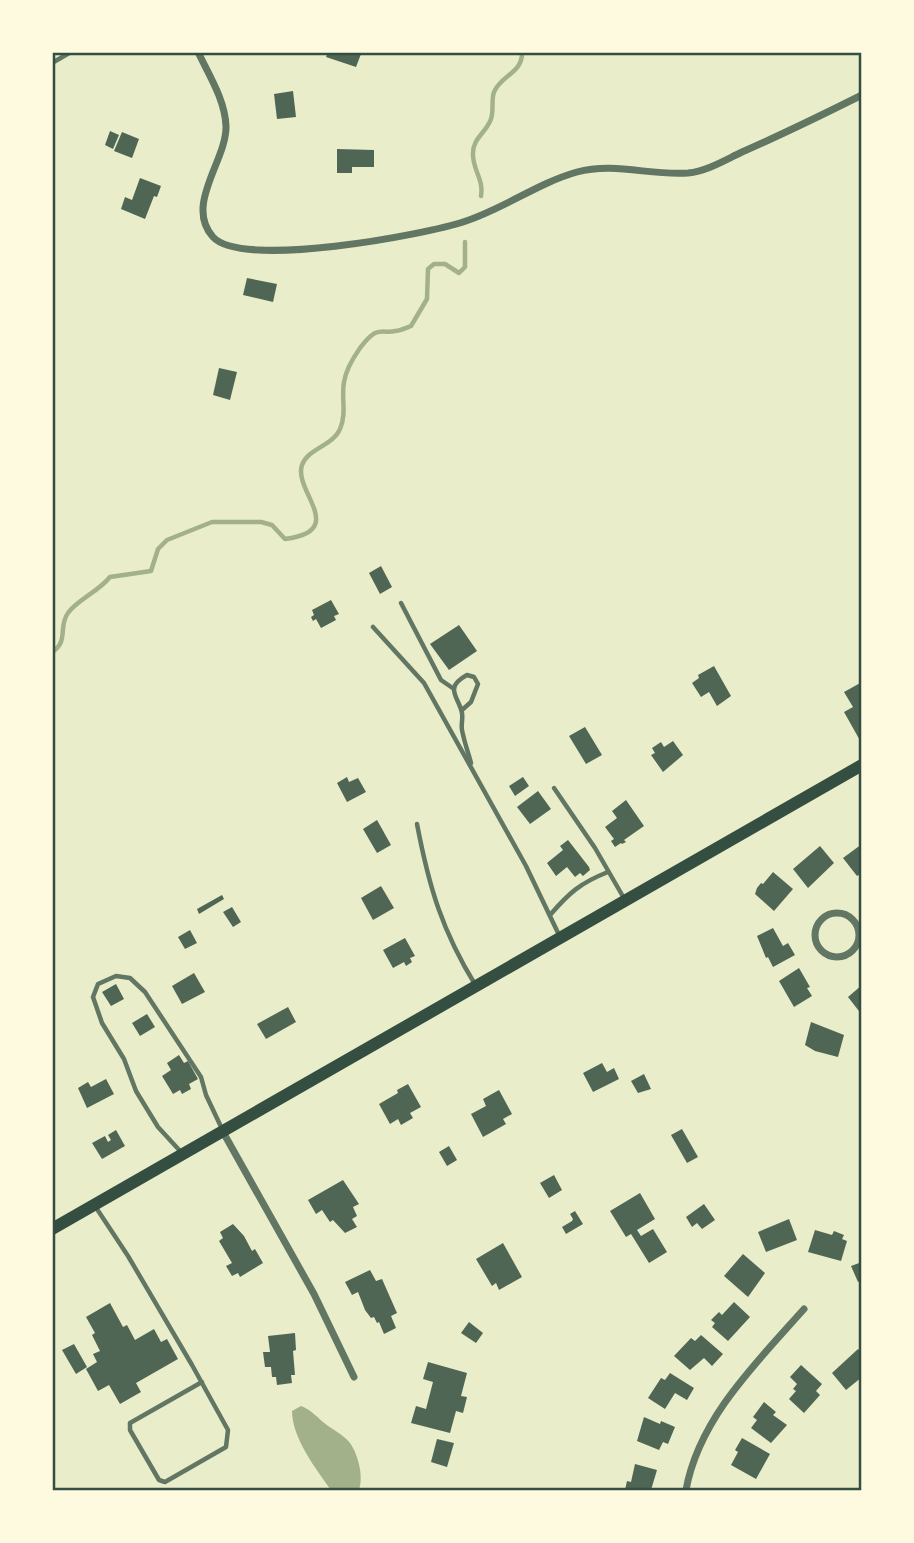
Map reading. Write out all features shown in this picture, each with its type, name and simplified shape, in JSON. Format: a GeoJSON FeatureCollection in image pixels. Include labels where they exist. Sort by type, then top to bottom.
{"type":"FeatureCollection","features":[{"type":"Feature","properties":{"kind":"main road"},"geometry":{"type":"LineString","coordinates":[[52,1229],[862,765]]}},
{"type":"Feature","properties":{"kind":"street"},"geometry":{"type":"LineString","coordinates":[[198,52],[224,110],[226,128],[205,199],[206,222],[219,243],[242,249],[290,249],[408,236],[470,220],[560,178],[586,170],[615,167],[673,173],[698,171],[788,132],[862,95]]}},
{"type":"Feature","properties":{"kind":"street"},"geometry":{"type":"LineString","coordinates":[[839,913],[854,921],[859,934],[858,942],[850,953],[835,958],[822,953],[814,938],[821,920],[828,915],[839,913]]}},
{"type":"Feature","properties":{"kind":"street"},"geometry":{"type":"LineString","coordinates":[[854,921],[862,916]]}},
{"type":"Feature","properties":{"kind":"street"},"geometry":{"type":"LineString","coordinates":[[223,1132],[314,1294],[354,1377]]}},
{"type":"Feature","properties":{"kind":"street"},"geometry":{"type":"LineString","coordinates":[[686,1490],[697,1457],[723,1406],[741,1381],[804,1309]]}},
{"type":"Feature","properties":{"kind":"lane"},"geometry":{"type":"LineString","coordinates":[[52,63],[71,52]]}},
{"type":"Feature","properties":{"kind":"lane"},"geometry":{"type":"LineString","coordinates":[[401,603],[441,680],[454,689]]}},
{"type":"Feature","properties":{"kind":"lane"},"geometry":{"type":"LineString","coordinates":[[373,627],[424,683],[526,866],[561,938]]}},
{"type":"Feature","properties":{"kind":"lane"},"geometry":{"type":"LineString","coordinates":[[461,710],[471,702],[478,684],[474,677],[467,675],[459,680],[454,689],[454,698],[461,710],[462,730],[473,771]]}},
{"type":"Feature","properties":{"kind":"lane"},"geometry":{"type":"LineString","coordinates":[[554,788],[625,901]]}},
{"type":"Feature","properties":{"kind":"lane"},"geometry":{"type":"LineString","coordinates":[[417,824],[438,913],[448,937],[476,986]]}},
{"type":"Feature","properties":{"kind":"lane"},"geometry":{"type":"LineString","coordinates":[[550,915],[568,893],[608,872]]}},
{"type":"Feature","properties":{"kind":"lane"},"geometry":{"type":"LineString","coordinates":[[183,1155],[158,1128],[136,1091],[124,1059],[102,1023],[93,997],[99,984],[116,976],[130,978],[145,992],[201,1077],[223,1132]]}},
{"type":"Feature","properties":{"kind":"lane"},"geometry":{"type":"LineString","coordinates":[[94,1205],[128,1256],[202,1382],[229,1430],[226,1447],[165,1482],[159,1480],[130,1430],[130,1423],[202,1382]]}},
{"type":"Feature","properties":{"kind":"shaded area"},"geometry":{"type":"Polygon","coordinates":[[[301,1406],[350,1443],[359,1466],[359,1490],[331,1490],[319,1473],[300,1442],[293,1421],[292,1411],[301,1406]]]}},
{"type":"Feature","properties":{"kind":"building"},"geometry":{"type":"Polygon","coordinates":[[[328,52],[361,54],[356,67],[326,57],[328,52]]]}},
{"type":"Feature","properties":{"kind":"building"},"geometry":{"type":"Polygon","coordinates":[[[293,91],[296,117],[277,119],[274,94],[293,91]]]}},
{"type":"Feature","properties":{"kind":"building"},"geometry":{"type":"Polygon","coordinates":[[[110,131],[119,135],[113,149],[105,145],[110,131]]]}},
{"type":"Feature","properties":{"kind":"building"},"geometry":{"type":"Polygon","coordinates":[[[122,132],[139,139],[132,158],[114,151],[122,132]]]}},
{"type":"Feature","properties":{"kind":"building"},"geometry":{"type":"Polygon","coordinates":[[[337,149],[374,150],[374,167],[352,167],[352,173],[337,173],[337,149]]]}},
{"type":"Feature","properties":{"kind":"building"},"geometry":{"type":"Polygon","coordinates":[[[140,178],[161,186],[145,219],[121,209],[125,197],[132,200],[140,178]]]}},
{"type":"Feature","properties":{"kind":"building"},"geometry":{"type":"Polygon","coordinates":[[[247,278],[277,284],[273,302],[243,295],[247,278]]]}},
{"type":"Feature","properties":{"kind":"building"},"geometry":{"type":"Polygon","coordinates":[[[219,368],[237,372],[230,400],[213,395],[219,368]]]}},
{"type":"Feature","properties":{"kind":"building"},"geometry":{"type":"Polygon","coordinates":[[[381,566],[392,587],[380,594],[369,573],[381,566]]]}},
{"type":"Feature","properties":{"kind":"building"},"geometry":{"type":"Polygon","coordinates":[[[331,600],[339,614],[334,616],[336,620],[321,628],[316,619],[313,621],[311,617],[314,615],[312,610],[331,600]]]}},
{"type":"Feature","properties":{"kind":"building"},"geometry":{"type":"Polygon","coordinates":[[[459,625],[477,651],[449,670],[430,644],[459,625]]]}},
{"type":"Feature","properties":{"kind":"building"},"geometry":{"type":"Polygon","coordinates":[[[714,666],[731,696],[717,706],[709,692],[701,697],[692,683],[699,678],[698,675],[714,666]]]}},
{"type":"Feature","properties":{"kind":"building"},"geometry":{"type":"Polygon","coordinates":[[[862,682],[862,744],[844,712],[853,707],[844,692],[862,682]]]}},
{"type":"Feature","properties":{"kind":"building"},"geometry":{"type":"Polygon","coordinates":[[[585,727],[602,755],[586,764],[569,736],[585,727]]]}},
{"type":"Feature","properties":{"kind":"building"},"geometry":{"type":"Polygon","coordinates":[[[673,741],[683,755],[663,772],[651,755],[655,753],[652,748],[661,742],[664,747],[673,741]]]}},
{"type":"Feature","properties":{"kind":"building"},"geometry":{"type":"Polygon","coordinates":[[[347,777],[349,782],[358,778],[366,792],[347,802],[337,783],[347,777]]]}},
{"type":"Feature","properties":{"kind":"building"},"geometry":{"type":"Polygon","coordinates":[[[523,777],[529,786],[515,796],[509,786],[523,777]]]}},
{"type":"Feature","properties":{"kind":"building"},"geometry":{"type":"Polygon","coordinates":[[[538,791],[551,809],[530,824],[517,807],[538,791]]]}},
{"type":"Feature","properties":{"kind":"building"},"geometry":{"type":"Polygon","coordinates":[[[626,800],[644,826],[624,840],[626,842],[615,847],[611,841],[614,839],[605,827],[617,818],[612,811],[626,800]]]}},
{"type":"Feature","properties":{"kind":"building"},"geometry":{"type":"Polygon","coordinates":[[[377,820],[391,845],[377,853],[363,829],[377,820]]]}},
{"type":"Feature","properties":{"kind":"building"},"geometry":{"type":"Polygon","coordinates":[[[568,840],[589,867],[590,870],[583,876],[580,873],[575,877],[567,867],[556,876],[547,863],[563,850],[560,846],[568,840]]]}},
{"type":"Feature","properties":{"kind":"building"},"geometry":{"type":"Polygon","coordinates":[[[862,844],[862,873],[857,876],[843,858],[862,844]]]}},
{"type":"Feature","properties":{"kind":"building"},"geometry":{"type":"Polygon","coordinates":[[[820,846],[834,863],[808,888],[793,869],[820,846]]]}},
{"type":"Feature","properties":{"kind":"building"},"geometry":{"type":"Polygon","coordinates":[[[773,872],[793,889],[774,911],[755,894],[761,883],[773,872]]]}},
{"type":"Feature","properties":{"kind":"building"},"geometry":{"type":"Polygon","coordinates":[[[381,886],[394,908],[373,920],[361,898],[381,886]]]}},
{"type":"Feature","properties":{"kind":"building"},"geometry":{"type":"Polygon","coordinates":[[[222,895],[224,899],[199,914],[197,909],[222,895]]]}},
{"type":"Feature","properties":{"kind":"building"},"geometry":{"type":"Polygon","coordinates":[[[232,907],[241,922],[233,927],[223,912],[232,907]]]}},
{"type":"Feature","properties":{"kind":"building"},"geometry":{"type":"Polygon","coordinates":[[[773,928],[783,946],[788,943],[795,955],[773,967],[757,936],[773,928]]]}},
{"type":"Feature","properties":{"kind":"building"},"geometry":{"type":"Polygon","coordinates":[[[190,930],[197,943],[185,949],[178,937],[190,930]]]}},
{"type":"Feature","properties":{"kind":"building"},"geometry":{"type":"Polygon","coordinates":[[[405,938],[415,956],[410,958],[412,962],[406,966],[404,962],[393,968],[383,950],[405,938]]]}},
{"type":"Feature","properties":{"kind":"building"},"geometry":{"type":"Polygon","coordinates":[[[799,968],[812,996],[794,1007],[779,981],[799,968]]]}},
{"type":"Feature","properties":{"kind":"building"},"geometry":{"type":"Polygon","coordinates":[[[194,973],[205,992],[182,1004],[172,986],[194,973]]]}},
{"type":"Feature","properties":{"kind":"building"},"geometry":{"type":"Polygon","coordinates":[[[116,984],[124,999],[111,1006],[102,992],[116,984]]]}},
{"type":"Feature","properties":{"kind":"building"},"geometry":{"type":"Polygon","coordinates":[[[862,985],[862,1015],[848,997],[862,985]]]}},
{"type":"Feature","properties":{"kind":"building"},"geometry":{"type":"Polygon","coordinates":[[[288,1007],[296,1022],[266,1039],[257,1024],[288,1007]]]}},
{"type":"Feature","properties":{"kind":"building"},"geometry":{"type":"Polygon","coordinates":[[[147,1014],[155,1027],[140,1036],[132,1023],[147,1014]]]}},
{"type":"Feature","properties":{"kind":"building"},"geometry":{"type":"Polygon","coordinates":[[[811,1022],[844,1035],[838,1057],[815,1051],[805,1045],[811,1022]]]}},
{"type":"Feature","properties":{"kind":"building"},"geometry":{"type":"Polygon","coordinates":[[[179,1055],[184,1063],[188,1061],[198,1079],[189,1084],[191,1089],[182,1094],[180,1090],[173,1094],[162,1076],[171,1070],[167,1063],[179,1055]]]}},
{"type":"Feature","properties":{"kind":"building"},"geometry":{"type":"Polygon","coordinates":[[[602,1063],[607,1072],[614,1068],[619,1079],[593,1092],[583,1073],[602,1063]]]}},
{"type":"Feature","properties":{"kind":"building"},"geometry":{"type":"Polygon","coordinates":[[[644,1074],[651,1089],[638,1093],[631,1081],[644,1074]]]}},
{"type":"Feature","properties":{"kind":"building"},"geometry":{"type":"Polygon","coordinates":[[[106,1079],[114,1094],[87,1108],[78,1088],[88,1082],[91,1087],[106,1079]]]}},
{"type":"Feature","properties":{"kind":"building"},"geometry":{"type":"Polygon","coordinates":[[[408,1084],[421,1107],[410,1113],[413,1118],[401,1125],[398,1119],[390,1124],[379,1104],[408,1084]]]}},
{"type":"Feature","properties":{"kind":"building"},"geometry":{"type":"Polygon","coordinates":[[[499,1090],[512,1114],[503,1119],[506,1124],[483,1137],[471,1114],[486,1106],[483,1099],[499,1090]]]}},
{"type":"Feature","properties":{"kind":"building"},"geometry":{"type":"Polygon","coordinates":[[[682,1129],[698,1157],[687,1163],[671,1135],[682,1129]]]}},
{"type":"Feature","properties":{"kind":"building"},"geometry":{"type":"Polygon","coordinates":[[[116,1130],[125,1146],[102,1159],[92,1143],[105,1136],[108,1142],[111,1140],[108,1135],[116,1130]]]}},
{"type":"Feature","properties":{"kind":"building"},"geometry":{"type":"Polygon","coordinates":[[[449,1146],[457,1160],[447,1166],[439,1152],[449,1146]]]}},
{"type":"Feature","properties":{"kind":"building"},"geometry":{"type":"Polygon","coordinates":[[[554,1175],[562,1190],[549,1198],[540,1183],[554,1175]]]}},
{"type":"Feature","properties":{"kind":"building"},"geometry":{"type":"Polygon","coordinates":[[[343,1180],[359,1204],[353,1207],[357,1216],[352,1219],[357,1227],[345,1233],[333,1220],[330,1222],[322,1210],[316,1214],[308,1200],[343,1180]]]}},
{"type":"Feature","properties":{"kind":"building"},"geometry":{"type":"Polygon","coordinates":[[[640,1193],[655,1219],[637,1230],[641,1236],[653,1229],[667,1252],[649,1263],[631,1234],[626,1237],[610,1211],[640,1193]]]}},
{"type":"Feature","properties":{"kind":"building"},"geometry":{"type":"Polygon","coordinates":[[[704,1204],[715,1220],[702,1229],[697,1223],[692,1227],[686,1217],[704,1204]]]}},
{"type":"Feature","properties":{"kind":"building"},"geometry":{"type":"Polygon","coordinates":[[[575,1211],[583,1224],[566,1234],[562,1227],[572,1221],[570,1214],[575,1211]]]}},
{"type":"Feature","properties":{"kind":"building"},"geometry":{"type":"Polygon","coordinates":[[[789,1219],[797,1240],[766,1252],[758,1232],[789,1219]]]}},
{"type":"Feature","properties":{"kind":"building"},"geometry":{"type":"Polygon","coordinates":[[[233,1224],[252,1251],[255,1249],[263,1263],[240,1277],[238,1273],[232,1276],[226,1266],[232,1263],[219,1241],[223,1238],[220,1232],[233,1224]]]}},
{"type":"Feature","properties":{"kind":"building"},"geometry":{"type":"Polygon","coordinates":[[[815,1230],[832,1235],[834,1231],[844,1235],[842,1239],[847,1241],[841,1261],[808,1252],[815,1230]]]}},
{"type":"Feature","properties":{"kind":"building"},"geometry":{"type":"Polygon","coordinates":[[[503,1243],[522,1277],[499,1290],[496,1283],[492,1286],[476,1259],[503,1243]]]}},
{"type":"Feature","properties":{"kind":"building"},"geometry":{"type":"Polygon","coordinates":[[[743,1254],[765,1273],[748,1297],[724,1276],[743,1254]]]}},
{"type":"Feature","properties":{"kind":"building"},"geometry":{"type":"Polygon","coordinates":[[[862,1262],[862,1281],[858,1282],[851,1266],[862,1262]]]}},
{"type":"Feature","properties":{"kind":"building"},"geometry":{"type":"Polygon","coordinates":[[[370,1270],[376,1281],[382,1279],[397,1313],[391,1316],[396,1328],[384,1334],[379,1322],[377,1323],[374,1317],[371,1318],[365,1310],[358,1292],[352,1295],[345,1282],[370,1270]]]}},
{"type":"Feature","properties":{"kind":"building"},"geometry":{"type":"Polygon","coordinates":[[[734,1302],[750,1317],[728,1341],[712,1327],[715,1323],[711,1320],[719,1312],[722,1315],[734,1302]]]}},
{"type":"Feature","properties":{"kind":"building"},"geometry":{"type":"Polygon","coordinates":[[[110,1303],[123,1327],[127,1325],[135,1340],[154,1329],[161,1342],[167,1339],[178,1359],[136,1383],[141,1392],[120,1404],[109,1385],[98,1391],[86,1369],[97,1362],[93,1354],[100,1351],[92,1335],[95,1333],[86,1317],[110,1303]]]}},
{"type":"Feature","properties":{"kind":"building"},"geometry":{"type":"Polygon","coordinates":[[[469,1322],[483,1333],[476,1343],[461,1333],[469,1322]]]}},
{"type":"Feature","properties":{"kind":"building"},"geometry":{"type":"Polygon","coordinates":[[[295,1333],[295,1375],[291,1375],[292,1383],[277,1385],[276,1377],[272,1377],[271,1367],[265,1367],[263,1352],[270,1352],[268,1336],[295,1333]]]}},
{"type":"Feature","properties":{"kind":"building"},"geometry":{"type":"Polygon","coordinates":[[[701,1335],[723,1354],[712,1366],[704,1358],[690,1370],[674,1356],[691,1338],[695,1341],[701,1335]]]}},
{"type":"Feature","properties":{"kind":"building"},"geometry":{"type":"Polygon","coordinates":[[[74,1344],[87,1367],[76,1374],[62,1350],[74,1344]]]}},
{"type":"Feature","properties":{"kind":"building"},"geometry":{"type":"Polygon","coordinates":[[[858,1349],[862,1353],[862,1377],[846,1390],[832,1373],[858,1349]]]}},
{"type":"Feature","properties":{"kind":"building"},"geometry":{"type":"Polygon","coordinates":[[[428,1362],[467,1373],[461,1396],[467,1397],[463,1413],[456,1411],[450,1433],[411,1423],[416,1406],[426,1409],[433,1382],[423,1379],[428,1362]]]}},
{"type":"Feature","properties":{"kind":"building"},"geometry":{"type":"Polygon","coordinates":[[[801,1365],[822,1384],[816,1391],[820,1395],[804,1413],[789,1399],[796,1391],[793,1389],[797,1384],[790,1377],[801,1365]]]}},
{"type":"Feature","properties":{"kind":"building"},"geometry":{"type":"Polygon","coordinates":[[[670,1373],[694,1388],[687,1400],[675,1393],[665,1409],[648,1398],[661,1378],[665,1380],[670,1373]]]}},
{"type":"Feature","properties":{"kind":"building"},"geometry":{"type":"Polygon","coordinates":[[[764,1402],[776,1412],[773,1415],[787,1425],[771,1443],[751,1428],[757,1420],[753,1417],[764,1402]]]}},
{"type":"Feature","properties":{"kind":"building"},"geometry":{"type":"Polygon","coordinates":[[[644,1417],[675,1427],[668,1444],[663,1442],[659,1450],[637,1441],[644,1417]]]}},
{"type":"Feature","properties":{"kind":"building"},"geometry":{"type":"Polygon","coordinates":[[[742,1438],[770,1454],[756,1479],[731,1465],[742,1438]]]}},
{"type":"Feature","properties":{"kind":"building"},"geometry":{"type":"Polygon","coordinates":[[[437,1439],[454,1443],[447,1467],[431,1462],[437,1439]]]}},
{"type":"Feature","properties":{"kind":"building"},"geometry":{"type":"Polygon","coordinates":[[[635,1464],[657,1470],[651,1490],[625,1490],[627,1481],[631,1482],[635,1464]]]}},
{"type":"Feature","properties":{"kind":"waterway"},"geometry":{"type":"LineString","coordinates":[[481,196],[481,184],[473,159],[474,148],[491,119],[494,92],[519,65],[522,52]]}},
{"type":"Feature","properties":{"kind":"waterway"},"geometry":{"type":"LineString","coordinates":[[52,652],[60,644],[65,618],[72,608],[110,577],[151,571],[158,549],[167,540],[212,522],[261,522],[272,525],[285,539],[304,535],[313,528],[316,519],[301,475],[302,465],[309,455],[337,435],[340,429],[344,382],[350,364],[373,334],[411,326],[427,299],[428,269],[434,264],[445,264],[459,273],[465,267],[465,242]]}}]}
